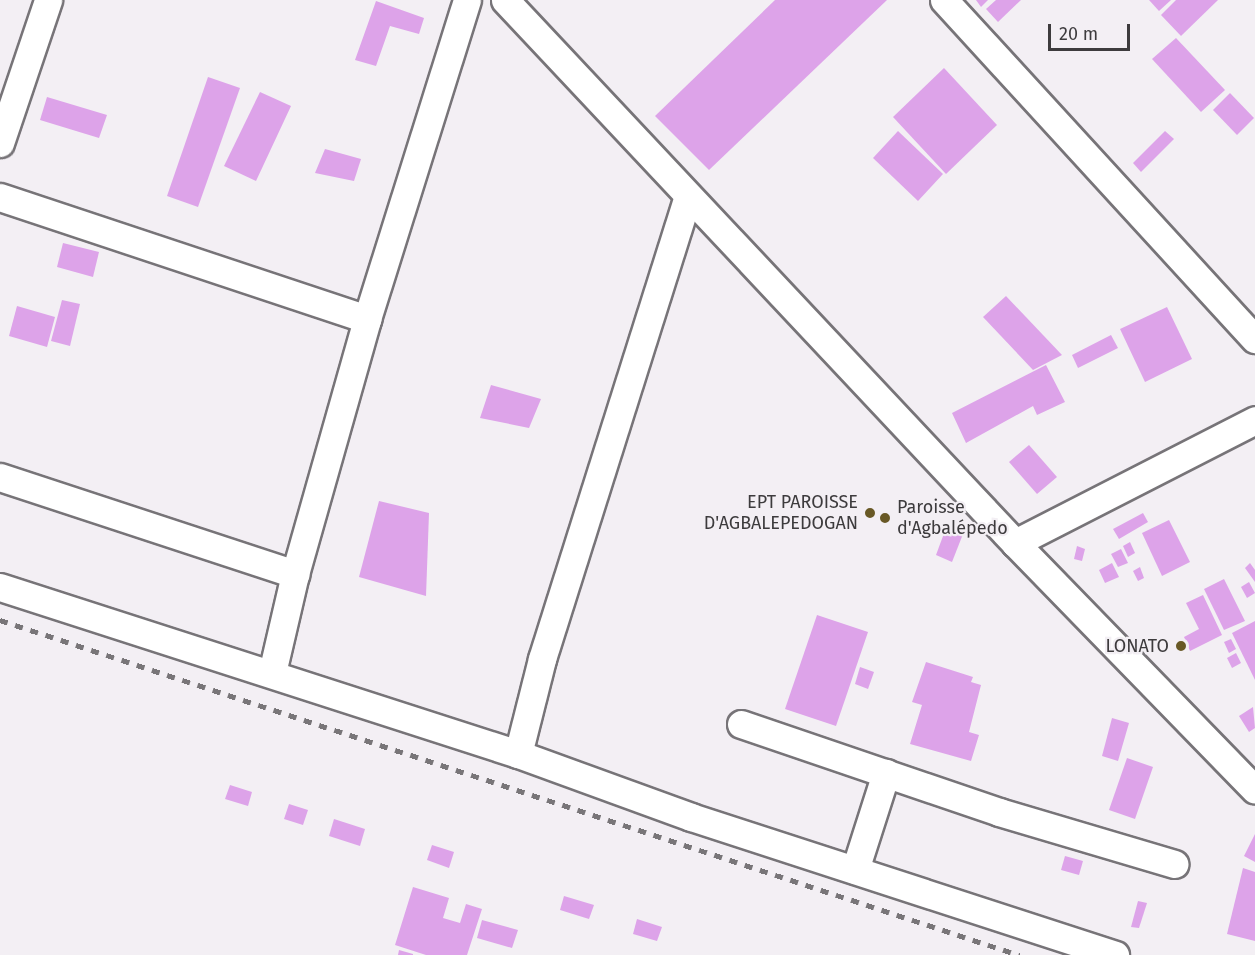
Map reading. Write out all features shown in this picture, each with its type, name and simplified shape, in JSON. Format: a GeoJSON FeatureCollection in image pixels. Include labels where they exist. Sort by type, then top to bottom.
{"type":"FeatureCollection","features":[{"type":"Feature","properties":{"kind":"street"},"geometry":{"type":"LineString","coordinates":[[0,143],[48,0]]}},
{"type":"Feature","properties":{"kind":"street"},"geometry":{"type":"LineString","coordinates":[[272,673],[295,574],[367,319],[467,0]]}},
{"type":"Feature","properties":{"kind":"street"},"geometry":{"type":"LineString","coordinates":[[505,0],[1015,543],[1255,790]]}},
{"type":"Feature","properties":{"kind":"street"},"geometry":{"type":"LineString","coordinates":[[944,0],[1255,339]]}},
{"type":"Feature","properties":{"kind":"street"},"geometry":{"type":"LineString","coordinates":[[0,197],[367,319]]}},
{"type":"Feature","properties":{"kind":"street"},"geometry":{"type":"LineString","coordinates":[[518,754],[542,659],[688,197]]}},
{"type":"Feature","properties":{"kind":"street"},"geometry":{"type":"LineString","coordinates":[[1015,543],[1255,420]]}},
{"type":"Feature","properties":{"kind":"street"},"geometry":{"type":"LineString","coordinates":[[0,477],[295,574]]}},
{"type":"Feature","properties":{"kind":"street"},"geometry":{"type":"LineString","coordinates":[[0,587],[518,754],[691,817],[1115,955]]}},
{"type":"Feature","properties":{"kind":"street"},"geometry":{"type":"LineString","coordinates":[[741,724],[886,773],[1174,864]]}},
{"type":"Feature","properties":{"kind":"street"},"geometry":{"type":"LineString","coordinates":[[855,870],[886,773]]}},
{"type":"Feature","properties":{"kind":"building"},"geometry":{"type":"Polygon","coordinates":[[[775,0],[887,0],[709,170],[655,116],[775,0]]]}},
{"type":"Feature","properties":{"kind":"building"},"geometry":{"type":"Polygon","coordinates":[[[976,0],[988,0],[981,7],[976,0]]]}},
{"type":"Feature","properties":{"kind":"building"},"geometry":{"type":"Polygon","coordinates":[[[996,0],[1021,0],[998,22],[986,9],[996,0]]]}},
{"type":"Feature","properties":{"kind":"building"},"geometry":{"type":"Polygon","coordinates":[[[1149,0],[1171,0],[1159,11],[1149,0]]]}},
{"type":"Feature","properties":{"kind":"building"},"geometry":{"type":"Polygon","coordinates":[[[1176,0],[1218,0],[1181,36],[1161,15],[1176,0]]]}},
{"type":"Feature","properties":{"kind":"building"},"geometry":{"type":"Polygon","coordinates":[[[376,1],[424,18],[419,34],[390,26],[376,66],[355,60],[376,1]]]}},
{"type":"Feature","properties":{"kind":"building"},"geometry":{"type":"Polygon","coordinates":[[[1176,38],[1225,90],[1201,112],[1152,59],[1176,38]]]}},
{"type":"Feature","properties":{"kind":"building"},"geometry":{"type":"Polygon","coordinates":[[[944,68],[997,125],[946,174],[893,117],[944,68]]]}},
{"type":"Feature","properties":{"kind":"building"},"geometry":{"type":"Polygon","coordinates":[[[208,77],[240,88],[198,207],[167,196],[208,77]]]}},
{"type":"Feature","properties":{"kind":"building"},"geometry":{"type":"Polygon","coordinates":[[[260,92],[291,106],[256,181],[224,166],[260,92]]]}},
{"type":"Feature","properties":{"kind":"building"},"geometry":{"type":"Polygon","coordinates":[[[1230,93],[1254,118],[1237,135],[1213,110],[1230,93]]]}},
{"type":"Feature","properties":{"kind":"building"},"geometry":{"type":"Polygon","coordinates":[[[47,97],[107,115],[99,138],[40,120],[47,97]]]}},
{"type":"Feature","properties":{"kind":"building"},"geometry":{"type":"Polygon","coordinates":[[[898,131],[943,174],[918,201],[873,158],[898,131]]]}},
{"type":"Feature","properties":{"kind":"building"},"geometry":{"type":"Polygon","coordinates":[[[1165,131],[1174,139],[1141,172],[1133,163],[1165,131]]]}},
{"type":"Feature","properties":{"kind":"building"},"geometry":{"type":"Polygon","coordinates":[[[325,149],[361,159],[354,181],[315,173],[325,149]]]}},
{"type":"Feature","properties":{"kind":"building"},"geometry":{"type":"Polygon","coordinates":[[[63,243],[99,252],[93,277],[57,267],[63,243]]]}},
{"type":"Feature","properties":{"kind":"building"},"geometry":{"type":"Polygon","coordinates":[[[1006,296],[1062,355],[1033,370],[983,317],[1006,296]]]}},
{"type":"Feature","properties":{"kind":"building"},"geometry":{"type":"Polygon","coordinates":[[[62,300],[80,304],[70,346],[51,341],[62,300]]]}},
{"type":"Feature","properties":{"kind":"building"},"geometry":{"type":"Polygon","coordinates":[[[17,306],[55,317],[47,347],[9,336],[17,306]]]}},
{"type":"Feature","properties":{"kind":"building"},"geometry":{"type":"Polygon","coordinates":[[[1167,307],[1192,359],[1145,382],[1120,329],[1167,307]]]}},
{"type":"Feature","properties":{"kind":"building"},"geometry":{"type":"Polygon","coordinates":[[[1111,335],[1118,348],[1078,368],[1072,355],[1111,335]]]}},
{"type":"Feature","properties":{"kind":"building"},"geometry":{"type":"Polygon","coordinates":[[[1046,365],[1065,402],[1037,415],[1033,406],[966,443],[952,413],[1046,365]]]}},
{"type":"Feature","properties":{"kind":"building"},"geometry":{"type":"Polygon","coordinates":[[[491,385],[541,399],[529,428],[480,418],[491,385]]]}},
{"type":"Feature","properties":{"kind":"building"},"geometry":{"type":"Polygon","coordinates":[[[1029,445],[1057,477],[1037,494],[1009,462],[1029,445]]]}},
{"type":"Feature","properties":{"kind":"building"},"geometry":{"type":"Polygon","coordinates":[[[379,501],[429,513],[426,596],[359,577],[379,501]]]}},
{"type":"Feature","properties":{"kind":"building"},"geometry":{"type":"Polygon","coordinates":[[[1143,513],[1148,522],[1119,539],[1113,529],[1143,513]]]}},
{"type":"Feature","properties":{"kind":"building"},"geometry":{"type":"Polygon","coordinates":[[[1169,520],[1190,562],[1162,576],[1142,533],[1169,520]]]}},
{"type":"Feature","properties":{"kind":"building"},"geometry":{"type":"Polygon","coordinates":[[[946,528],[963,534],[952,562],[936,555],[946,528]]]}},
{"type":"Feature","properties":{"kind":"building"},"geometry":{"type":"Polygon","coordinates":[[[1130,542],[1135,553],[1128,557],[1123,546],[1130,542]]]}},
{"type":"Feature","properties":{"kind":"building"},"geometry":{"type":"Polygon","coordinates":[[[1077,546],[1085,549],[1082,561],[1074,559],[1077,546]]]}},
{"type":"Feature","properties":{"kind":"building"},"geometry":{"type":"Polygon","coordinates":[[[1121,549],[1128,563],[1118,567],[1111,554],[1121,549]]]}},
{"type":"Feature","properties":{"kind":"building"},"geometry":{"type":"Polygon","coordinates":[[[1112,563],[1119,577],[1105,583],[1099,570],[1112,563]]]}},
{"type":"Feature","properties":{"kind":"building"},"geometry":{"type":"Polygon","coordinates":[[[1250,563],[1255,570],[1255,582],[1245,568],[1250,563]]]}},
{"type":"Feature","properties":{"kind":"building"},"geometry":{"type":"Polygon","coordinates":[[[1140,567],[1144,578],[1138,581],[1133,571],[1140,567]]]}},
{"type":"Feature","properties":{"kind":"building"},"geometry":{"type":"Polygon","coordinates":[[[1224,579],[1245,621],[1224,630],[1204,589],[1224,579]]]}},
{"type":"Feature","properties":{"kind":"building"},"geometry":{"type":"Polygon","coordinates":[[[1249,582],[1255,593],[1247,598],[1241,587],[1249,582]]]}},
{"type":"Feature","properties":{"kind":"building"},"geometry":{"type":"Polygon","coordinates":[[[1203,595],[1222,635],[1190,651],[1184,637],[1199,629],[1186,603],[1203,595]]]}},
{"type":"Feature","properties":{"kind":"building"},"geometry":{"type":"Polygon","coordinates":[[[817,615],[868,632],[836,726],[785,709],[817,615]]]}},
{"type":"Feature","properties":{"kind":"building"},"geometry":{"type":"Polygon","coordinates":[[[1255,621],[1255,680],[1232,633],[1255,621]]]}},
{"type":"Feature","properties":{"kind":"building"},"geometry":{"type":"Polygon","coordinates":[[[1231,639],[1236,649],[1229,653],[1224,642],[1231,639]]]}},
{"type":"Feature","properties":{"kind":"building"},"geometry":{"type":"Polygon","coordinates":[[[1236,653],[1241,663],[1232,668],[1227,658],[1236,653]]]}},
{"type":"Feature","properties":{"kind":"building"},"geometry":{"type":"Polygon","coordinates":[[[926,662],[973,677],[971,682],[981,685],[969,732],[979,735],[971,761],[910,744],[922,705],[912,702],[926,662]]]}},
{"type":"Feature","properties":{"kind":"building"},"geometry":{"type":"Polygon","coordinates":[[[860,667],[874,672],[868,689],[855,684],[860,667]]]}},
{"type":"Feature","properties":{"kind":"building"},"geometry":{"type":"Polygon","coordinates":[[[1253,707],[1255,728],[1249,732],[1239,716],[1253,707]]]}},
{"type":"Feature","properties":{"kind":"building"},"geometry":{"type":"Polygon","coordinates":[[[1112,718],[1129,723],[1118,761],[1102,756],[1112,718]]]}},
{"type":"Feature","properties":{"kind":"building"},"geometry":{"type":"Polygon","coordinates":[[[1127,758],[1153,767],[1135,819],[1109,810],[1127,758]]]}},
{"type":"Feature","properties":{"kind":"building"},"geometry":{"type":"Polygon","coordinates":[[[230,785],[252,792],[248,806],[225,799],[230,785]]]}},
{"type":"Feature","properties":{"kind":"building"},"geometry":{"type":"Polygon","coordinates":[[[289,804],[308,810],[303,825],[284,819],[289,804]]]}},
{"type":"Feature","properties":{"kind":"building"},"geometry":{"type":"Polygon","coordinates":[[[334,819],[365,829],[360,846],[329,836],[334,819]]]}},
{"type":"Feature","properties":{"kind":"building"},"geometry":{"type":"Polygon","coordinates":[[[1255,834],[1255,862],[1244,856],[1255,834]]]}},
{"type":"Feature","properties":{"kind":"building"},"geometry":{"type":"Polygon","coordinates":[[[432,845],[454,852],[449,868],[427,860],[432,845]]]}},
{"type":"Feature","properties":{"kind":"building"},"geometry":{"type":"Polygon","coordinates":[[[1065,856],[1083,861],[1079,875],[1061,870],[1065,856]]]}},
{"type":"Feature","properties":{"kind":"building"},"geometry":{"type":"Polygon","coordinates":[[[1243,868],[1255,872],[1255,941],[1227,934],[1243,868]]]}},
{"type":"Feature","properties":{"kind":"building"},"geometry":{"type":"Polygon","coordinates":[[[413,887],[449,898],[443,918],[460,923],[466,904],[482,909],[467,955],[426,955],[395,945],[413,887]]]}},
{"type":"Feature","properties":{"kind":"building"},"geometry":{"type":"Polygon","coordinates":[[[564,896],[594,905],[589,919],[560,910],[564,896]]]}},
{"type":"Feature","properties":{"kind":"building"},"geometry":{"type":"Polygon","coordinates":[[[1138,901],[1147,903],[1139,928],[1131,927],[1138,901]]]}},
{"type":"Feature","properties":{"kind":"building"},"geometry":{"type":"Polygon","coordinates":[[[637,919],[662,927],[657,941],[633,934],[637,919]]]}},
{"type":"Feature","properties":{"kind":"building"},"geometry":{"type":"Polygon","coordinates":[[[482,920],[518,930],[512,948],[477,938],[482,920]]]}},
{"type":"Feature","properties":{"kind":"building"},"geometry":{"type":"Polygon","coordinates":[[[399,950],[413,954],[413,955],[398,955],[399,950]]]}},
{"type":"Feature","properties":{"kind":"railway"},"geometry":{"type":"LineString","coordinates":[[0,620],[1019,955]]}},
{"type":"Feature","properties":{"kind":"place","name":"EPT PAROISSE D'AGBALEPEDOGAN"},"geometry":{"type":"Point","coordinates":[870,513]}},
{"type":"Feature","properties":{"kind":"place","name":"Paroisse d'Agbalépedo"},"geometry":{"type":"Point","coordinates":[885,518]}},
{"type":"Feature","properties":{"kind":"place","name":"LONATO"},"geometry":{"type":"Point","coordinates":[1181,646]}}]}
